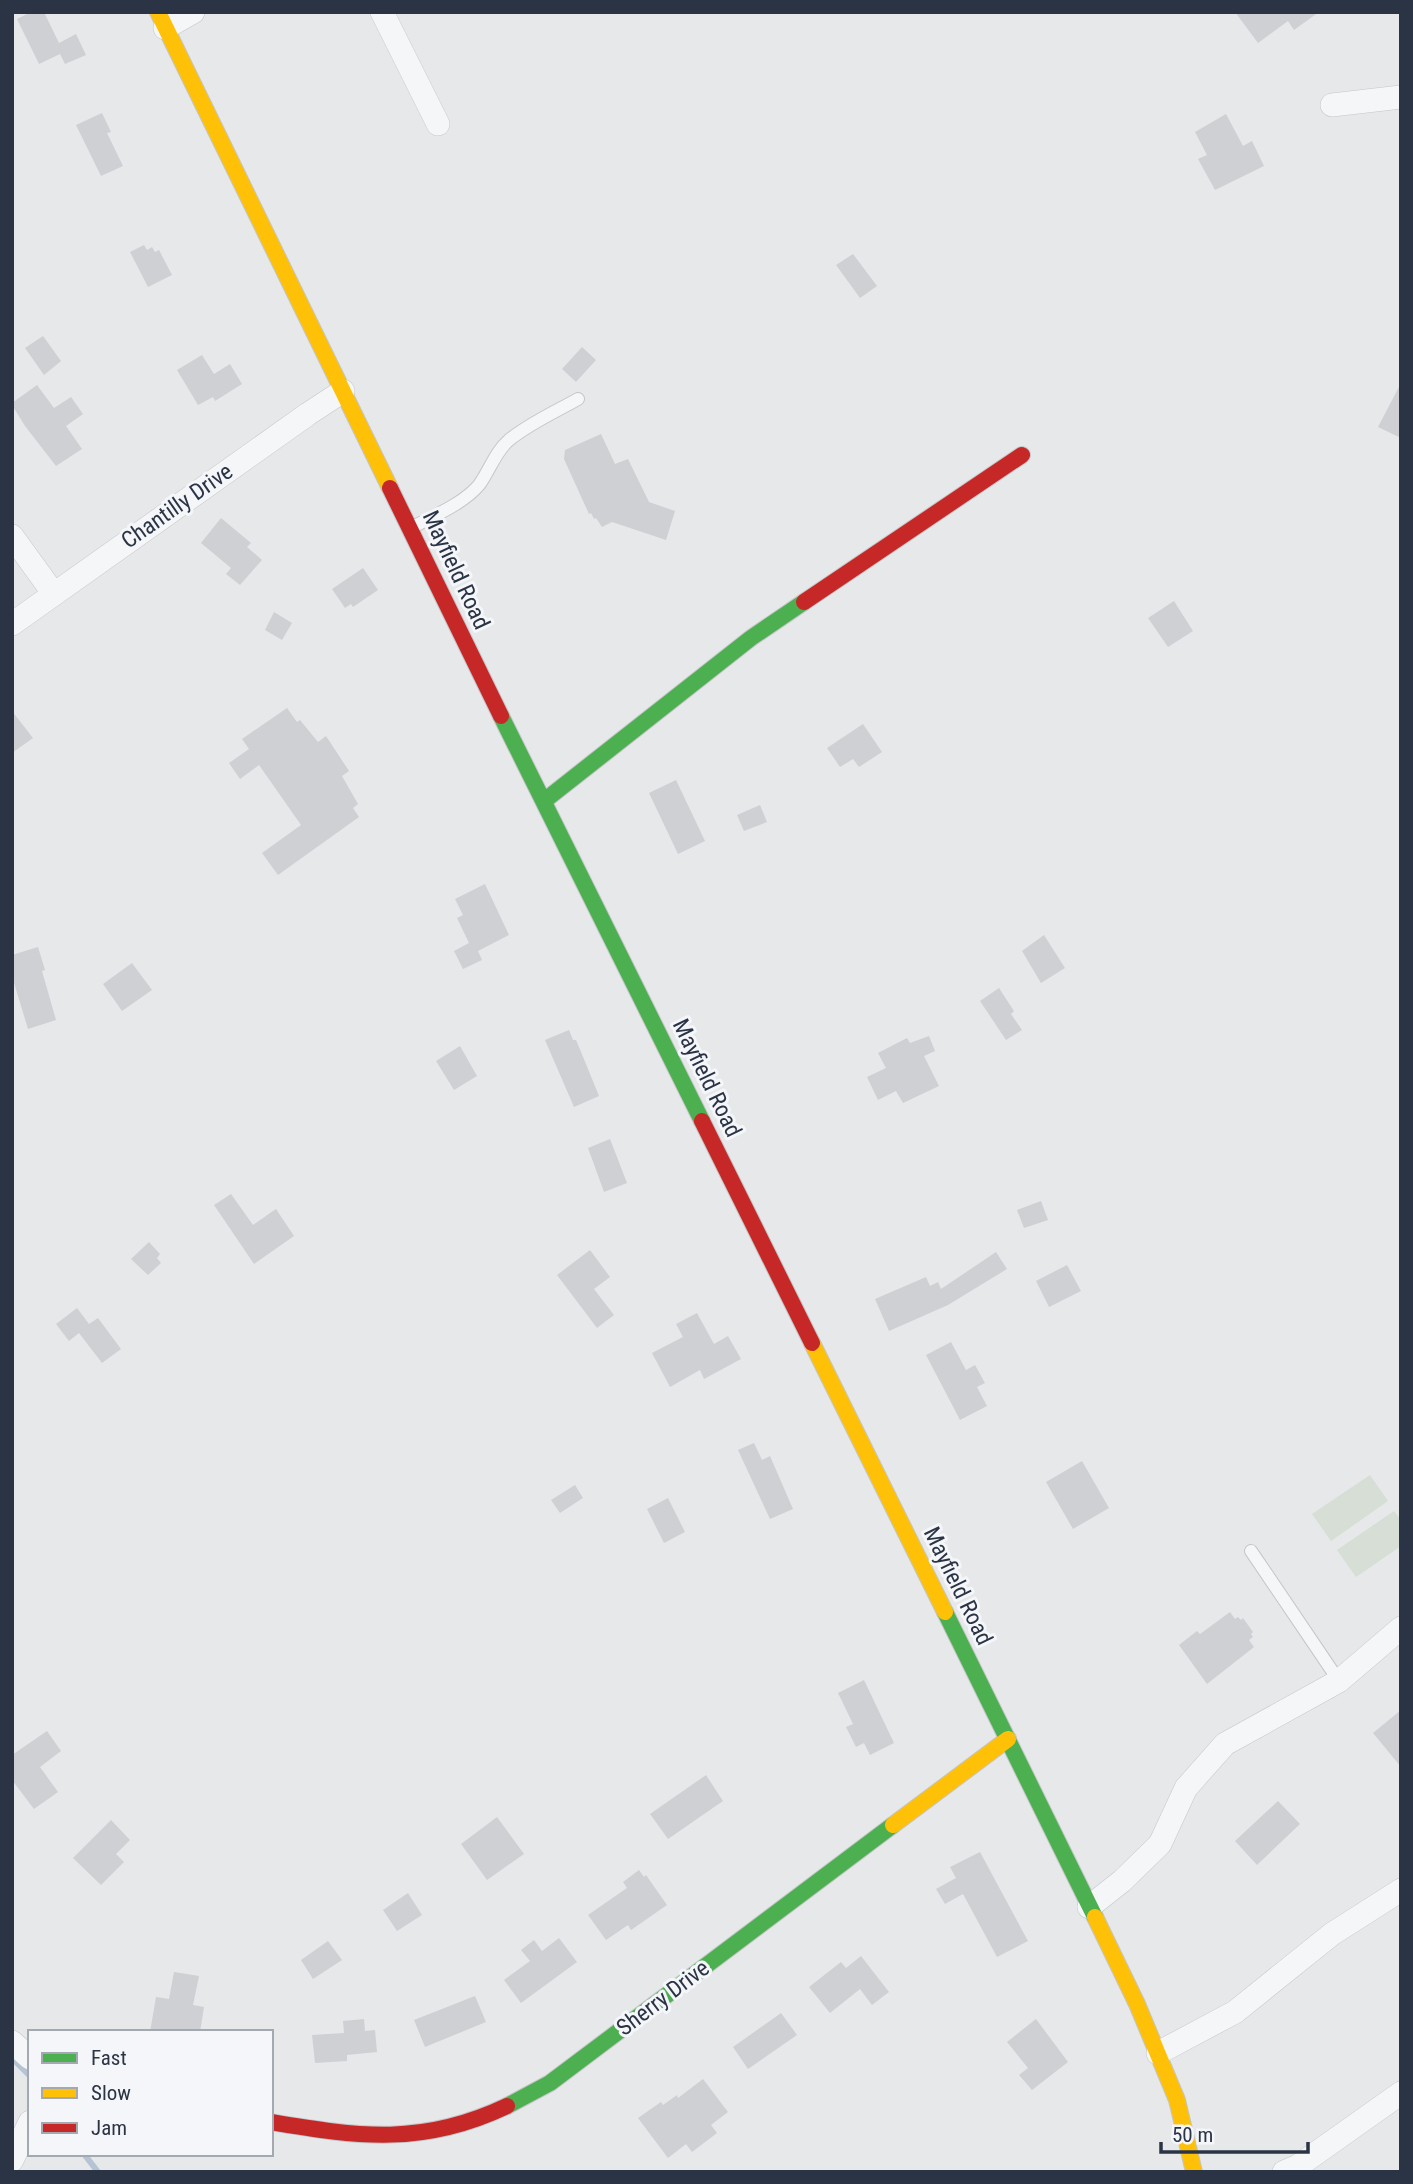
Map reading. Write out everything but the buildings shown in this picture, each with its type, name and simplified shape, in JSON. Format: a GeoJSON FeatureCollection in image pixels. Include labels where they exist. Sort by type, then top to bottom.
{"type":"FeatureCollection","features":[{"type":"Feature","properties":{"kind":"street"},"geometry":{"type":"LineString","coordinates":[[162,20],[194,12]]}},
{"type":"Feature","properties":{"kind":"street"},"geometry":{"type":"LineString","coordinates":[[382,12],[438,124]]}},
{"type":"Feature","properties":{"kind":"street","name":"Mayfield Road"},"geometry":{"type":"LineString","coordinates":[[162,20],[544,801],[1009,1738],[1137,2004],[1177,2101],[1194,2172]]}},
{"type":"Feature","properties":{"kind":"street"},"geometry":{"type":"LineString","coordinates":[[1332,105],[1401,97]]}},
{"type":"Feature","properties":{"kind":"street","name":"Chantilly Drive"},"geometry":{"type":"LineString","coordinates":[[12,624],[343,391]]}},
{"type":"Feature","properties":{"kind":"street"},"geometry":{"type":"LineString","coordinates":[[544,801],[751,638],[1022,454]]}},
{"type":"Feature","properties":{"kind":"street"},"geometry":{"type":"LineString","coordinates":[[12,536],[54,594]]}},
{"type":"Feature","properties":{"kind":"street"},"geometry":{"type":"LineString","coordinates":[[1089,1907],[1122,1881],[1160,1844],[1186,1788],[1225,1744],[1339,1681],[1401,1628]]}},
{"type":"Feature","properties":{"kind":"street","name":"Sherry Drive"},"geometry":{"type":"LineString","coordinates":[[273,2123],[358,2135],[421,2134],[478,2120],[519,2103],[572,2067],[1009,1738]]}},
{"type":"Feature","properties":{"kind":"street"},"geometry":{"type":"LineString","coordinates":[[1158,2053],[1235,2012],[1332,1934],[1401,1890]]}},
{"type":"Feature","properties":{"kind":"street"},"geometry":{"type":"LineString","coordinates":[[12,2042],[28,2056]]}},
{"type":"Feature","properties":{"kind":"street"},"geometry":{"type":"LineString","coordinates":[[1284,2172],[1298,2166],[1401,2094]]}},
{"type":"Feature","properties":{"kind":"street"},"geometry":{"type":"LineString","coordinates":[[12,2160],[28,2126]]}},
{"type":"Feature","properties":{"kind":"lane"},"geometry":{"type":"LineString","coordinates":[[411,528],[461,500],[478,486],[506,442],[525,428],[578,399]]}},
{"type":"Feature","properties":{"kind":"lane"},"geometry":{"type":"LineString","coordinates":[[1251,1551],[1339,1681]]}},
{"type":"Feature","properties":{"kind":"shaded area"},"geometry":{"type":"Polygon","coordinates":[[[1370,1475],[1388,1501],[1331,1541],[1312,1514],[1370,1475]]]}},
{"type":"Feature","properties":{"kind":"shaded area"},"geometry":{"type":"Polygon","coordinates":[[[1394,1511],[1401,1520],[1401,1546],[1356,1577],[1337,1550],[1394,1511]]]}},
{"type":"Feature","properties":{"kind":"waterway"},"geometry":{"type":"LineString","coordinates":[[12,2058],[28,2074]]}},
{"type":"Feature","properties":{"kind":"waterway"},"geometry":{"type":"LineString","coordinates":[[86,2156],[98,2172]]}},
{"type":"Feature","properties":{"kind":"traffic: fast"},"geometry":{"type":"LineString","coordinates":[[544,801],[751,638],[804,602]]}},
{"type":"Feature","properties":{"kind":"traffic: fast"},"geometry":{"type":"LineString","coordinates":[[501,716],[702,1121]]}},
{"type":"Feature","properties":{"kind":"traffic: fast"},"geometry":{"type":"LineString","coordinates":[[945,1612],[1095,1917]]}},
{"type":"Feature","properties":{"kind":"traffic: fast"},"geometry":{"type":"LineString","coordinates":[[507,2106],[550,2083],[893,1825]]}},
{"type":"Feature","properties":{"kind":"traffic: slow"},"geometry":{"type":"LineString","coordinates":[[158,12],[390,488]]}},
{"type":"Feature","properties":{"kind":"traffic: slow"},"geometry":{"type":"LineString","coordinates":[[812,1343],[945,1612]]}},
{"type":"Feature","properties":{"kind":"traffic: slow"},"geometry":{"type":"LineString","coordinates":[[893,1825],[1008,1739]]}},
{"type":"Feature","properties":{"kind":"traffic: slow"},"geometry":{"type":"LineString","coordinates":[[1095,1917],[1137,2004],[1177,2100],[1194,2172]]}},
{"type":"Feature","properties":{"kind":"traffic: jam"},"geometry":{"type":"LineString","coordinates":[[804,602],[1022,455]]}},
{"type":"Feature","properties":{"kind":"traffic: jam"},"geometry":{"type":"LineString","coordinates":[[390,488],[501,716]]}},
{"type":"Feature","properties":{"kind":"traffic: jam"},"geometry":{"type":"LineString","coordinates":[[702,1121],[812,1343]]}},
{"type":"Feature","properties":{"kind":"traffic: jam"},"geometry":{"type":"LineString","coordinates":[[273,2122],[333,2131],[391,2135],[447,2127],[507,2106]]}}]}
